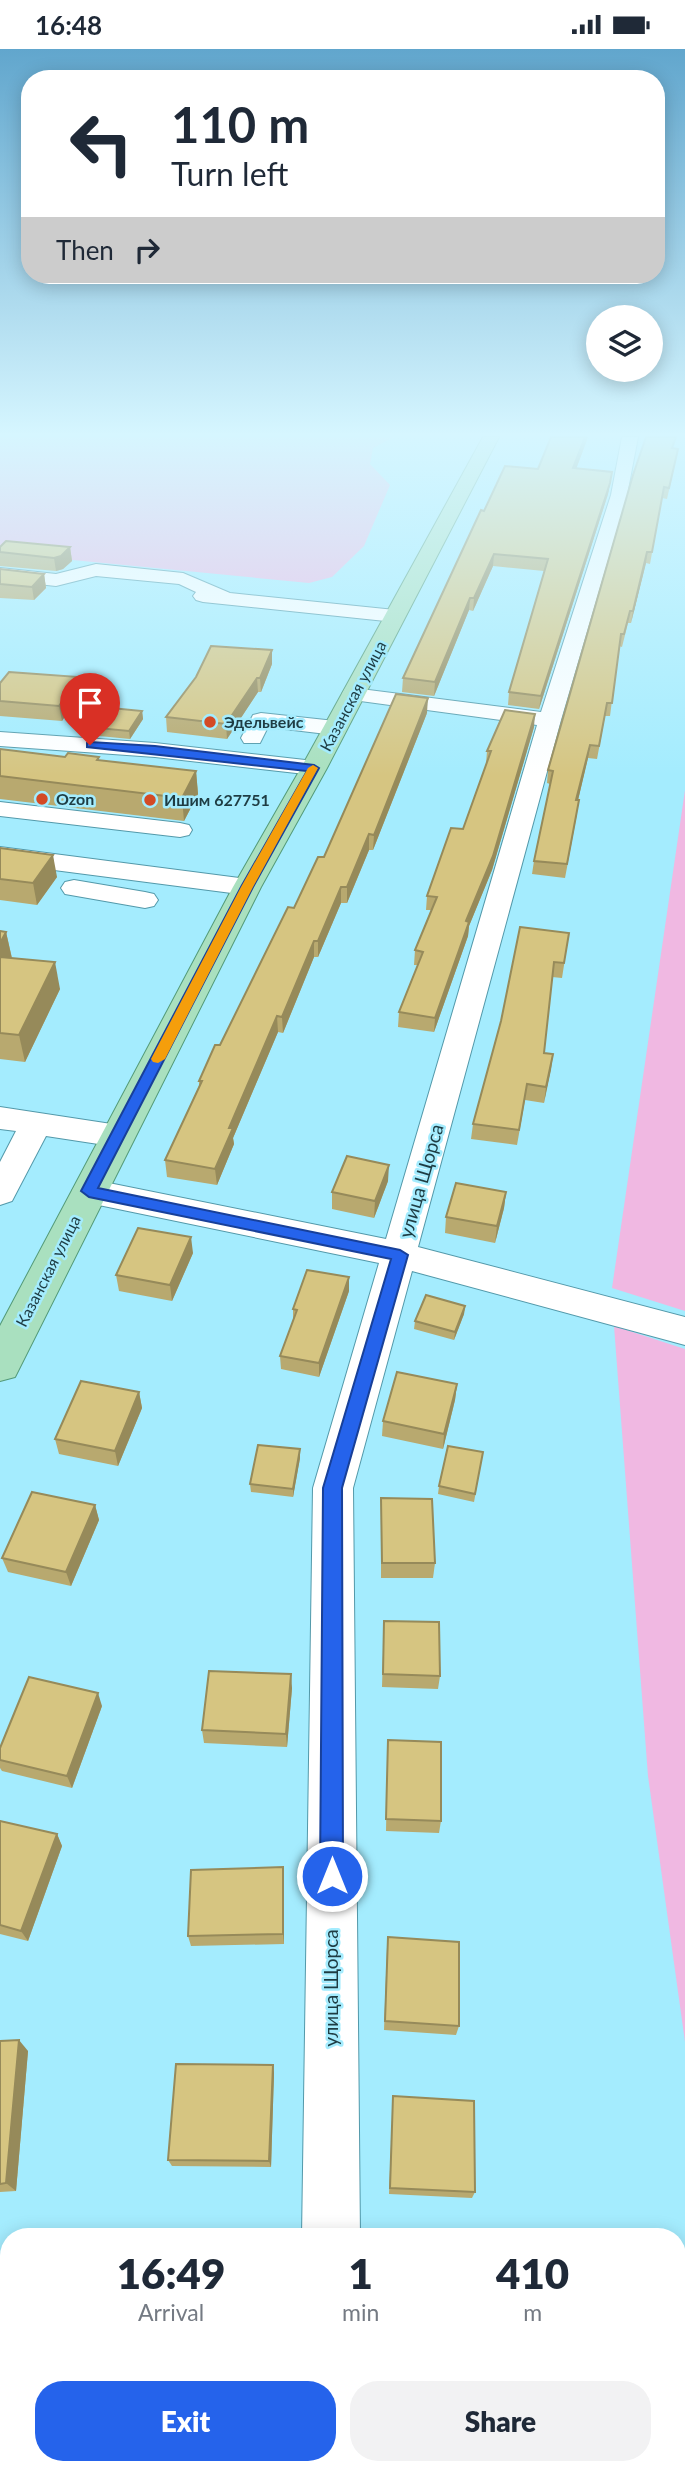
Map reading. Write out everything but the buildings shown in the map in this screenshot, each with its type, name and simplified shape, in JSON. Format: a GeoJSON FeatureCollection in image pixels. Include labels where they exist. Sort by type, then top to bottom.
{"type":"FeatureCollection","features":[{"type":"Feature","properties":{"kind":"main road","name":"Казанская улица"},"geometry":{"type":"LineString","coordinates":[[0,1365],[247,887],[430,550]]}},
{"type":"Feature","properties":{"kind":"street","name":"улица Щорса"},"geometry":{"type":"LineString","coordinates":[[331,2228],[333,1488],[550,720],[602,550]]}},
{"type":"Feature","properties":{"kind":"street"},"geometry":{"type":"LineString","coordinates":[[0,574],[56,580],[96,571],[183,579],[227,599]]}},
{"type":"Feature","properties":{"kind":"street"},"geometry":{"type":"LineString","coordinates":[[201,596],[395,616]]}},
{"type":"Feature","properties":{"kind":"street"},"geometry":{"type":"LineString","coordinates":[[353,694],[550,720]]}},
{"type":"Feature","properties":{"kind":"street"},"geometry":{"type":"LineString","coordinates":[[252,737],[261,720],[335,729]]}},
{"type":"Feature","properties":{"kind":"street"},"geometry":{"type":"LineString","coordinates":[[0,739],[69,744],[194,764],[314,768]]}},
{"type":"Feature","properties":{"kind":"street"},"geometry":{"type":"LineString","coordinates":[[61,766],[69,744]]}},
{"type":"Feature","properties":{"kind":"street"},"geometry":{"type":"LineString","coordinates":[[0,809],[180,829]]}},
{"type":"Feature","properties":{"kind":"street"},"geometry":{"type":"LineString","coordinates":[[0,855],[247,887]]}},
{"type":"Feature","properties":{"kind":"street"},"geometry":{"type":"LineString","coordinates":[[85,866],[74,887],[145,900]]}},
{"type":"Feature","properties":{"kind":"street"},"geometry":{"type":"LineString","coordinates":[[0,1118],[118,1136]]}},
{"type":"Feature","properties":{"kind":"street"},"geometry":{"type":"LineString","coordinates":[[0,1193],[36,1124]]}},
{"type":"Feature","properties":{"kind":"street"},"geometry":{"type":"LineString","coordinates":[[89,1191],[400,1255],[685,1332]]}},
{"type":"Feature","properties":{"kind":"shaded area"},"geometry":{"type":"Polygon","coordinates":[[[0,550],[360,550],[332,577],[309,583],[0,553],[0,550]]]}},
{"type":"Feature","properties":{"kind":"shaded area"},"geometry":{"type":"Polygon","coordinates":[[[685,790],[685,1311],[612,1288],[685,790]]]}},
{"type":"Feature","properties":{"kind":"shaded area"},"geometry":{"type":"Polygon","coordinates":[[[614,1326],[685,1349],[685,2042],[648,1776],[614,1326]]]}},
{"type":"Feature","properties":{"kind":"slow traffic"},"geometry":{"type":"LineString","coordinates":[[158,1059],[247,887],[313,768]]}},
{"type":"Feature","properties":{"kind":"place","name":"Эдельвейс"},"geometry":{"type":"Point","coordinates":[210,722]}},
{"type":"Feature","properties":{"kind":"place","name":"Ozon"},"geometry":{"type":"Point","coordinates":[42,799]}},
{"type":"Feature","properties":{"kind":"place","name":"Ишим 627751"},"geometry":{"type":"Point","coordinates":[150,800]}},
{"type":"Feature","properties":{"kind":"route"},"geometry":{"type":"LineString","coordinates":[[90,745],[314,768],[247,887],[89,1191],[400,1255],[333,1488],[332,1876]]}}]}
